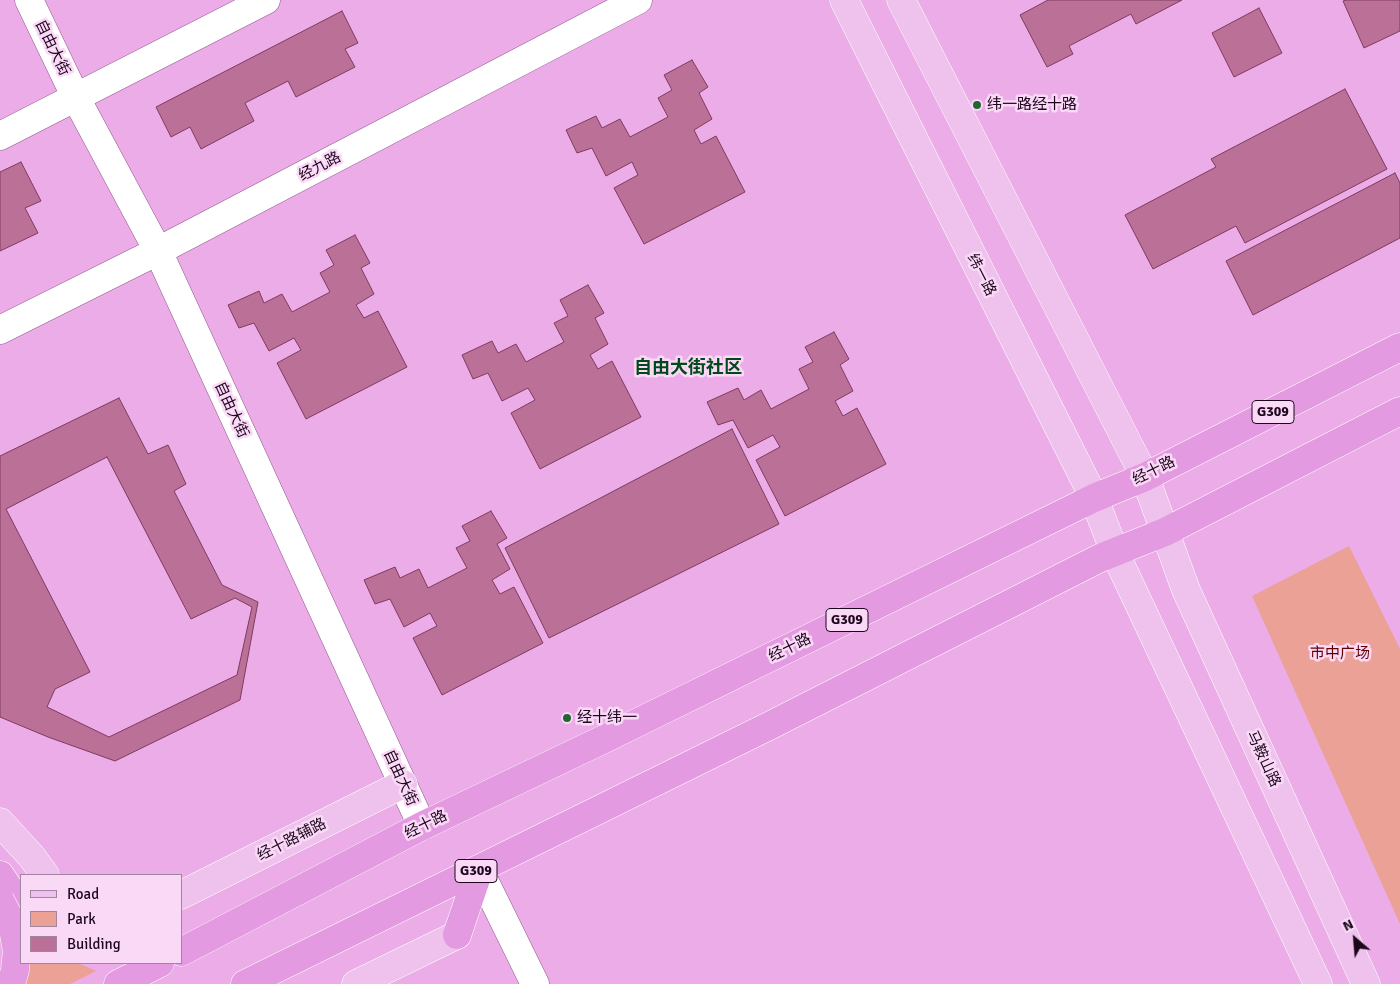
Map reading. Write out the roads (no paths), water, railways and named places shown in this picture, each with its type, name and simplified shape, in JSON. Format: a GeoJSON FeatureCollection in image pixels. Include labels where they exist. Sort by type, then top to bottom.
{"type":"FeatureCollection","features":[{"type":"Feature","properties":{"kind":"highway","name":"经十路"},"geometry":{"type":"LineString","coordinates":[[183,951],[422,826],[600,741],[1094,498],[1145,477],[1400,347]]}},
{"type":"Feature","properties":{"kind":"highway","name":"G309"},"geometry":{"type":"LineString","coordinates":[[245,984],[771,725],[1100,558],[1165,532],[1400,410]]}},
{"type":"Feature","properties":{"kind":"highway"},"geometry":{"type":"LineString","coordinates":[[457,935],[479,870]]}},
{"type":"Feature","properties":{"kind":"highway"},"geometry":{"type":"LineString","coordinates":[[0,875],[20,905]]}},
{"type":"Feature","properties":{"kind":"highway"},"geometry":{"type":"LineString","coordinates":[[0,900],[12,922],[18,950],[16,970],[11,984]]}},
{"type":"Feature","properties":{"kind":"highway"},"geometry":{"type":"LineString","coordinates":[[118,984],[158,964]]}},
{"type":"Feature","properties":{"kind":"main road","name":"纬一路"},"geometry":{"type":"LineString","coordinates":[[844,0],[1094,498],[1115,553]]}},
{"type":"Feature","properties":{"kind":"main road"},"geometry":{"type":"LineString","coordinates":[[901,0],[1145,477],[1165,532]]}},
{"type":"Feature","properties":{"kind":"main road","name":"马鞍山路"},"geometry":{"type":"LineString","coordinates":[[1165,532],[1186,590],[1366,984]]}},
{"type":"Feature","properties":{"kind":"main road"},"geometry":{"type":"LineString","coordinates":[[1115,553],[1318,984]]}},
{"type":"Feature","properties":{"kind":"main road","name":"经十路辅路"},"geometry":{"type":"LineString","coordinates":[[182,895],[403,784]]}},
{"type":"Feature","properties":{"kind":"main road"},"geometry":{"type":"LineString","coordinates":[[0,822],[32,857],[44,874]]}},
{"type":"Feature","properties":{"kind":"main road"},"geometry":{"type":"LineString","coordinates":[[356,984],[457,935]]}},
{"type":"Feature","properties":{"kind":"street","name":"自由大街"},"geometry":{"type":"LineString","coordinates":[[28,0],[76,98],[158,251],[422,826]]}},
{"type":"Feature","properties":{"kind":"street"},"geometry":{"type":"LineString","coordinates":[[0,136],[266,0]]}},
{"type":"Feature","properties":{"kind":"street","name":"经九路"},"geometry":{"type":"LineString","coordinates":[[0,330],[158,251],[638,0]]}},
{"type":"Feature","properties":{"kind":"street"},"geometry":{"type":"LineString","coordinates":[[479,870],[535,984]]}},
{"type":"Feature","properties":{"kind":"place","name":"纬一路经十路"},"geometry":{"type":"Point","coordinates":[977,105]}},
{"type":"Feature","properties":{"kind":"place","name":"经十纬一"},"geometry":{"type":"Point","coordinates":[567,718]}},
{"type":"Feature","properties":{"kind":"district","name":"自由大街社区"},"geometry":{"type":"Point","coordinates":[688,368]}},
{"type":"Feature","properties":{"kind":"park label","name":"市中广场"},"geometry":{"type":"Point","coordinates":[1340,654]}}]}
